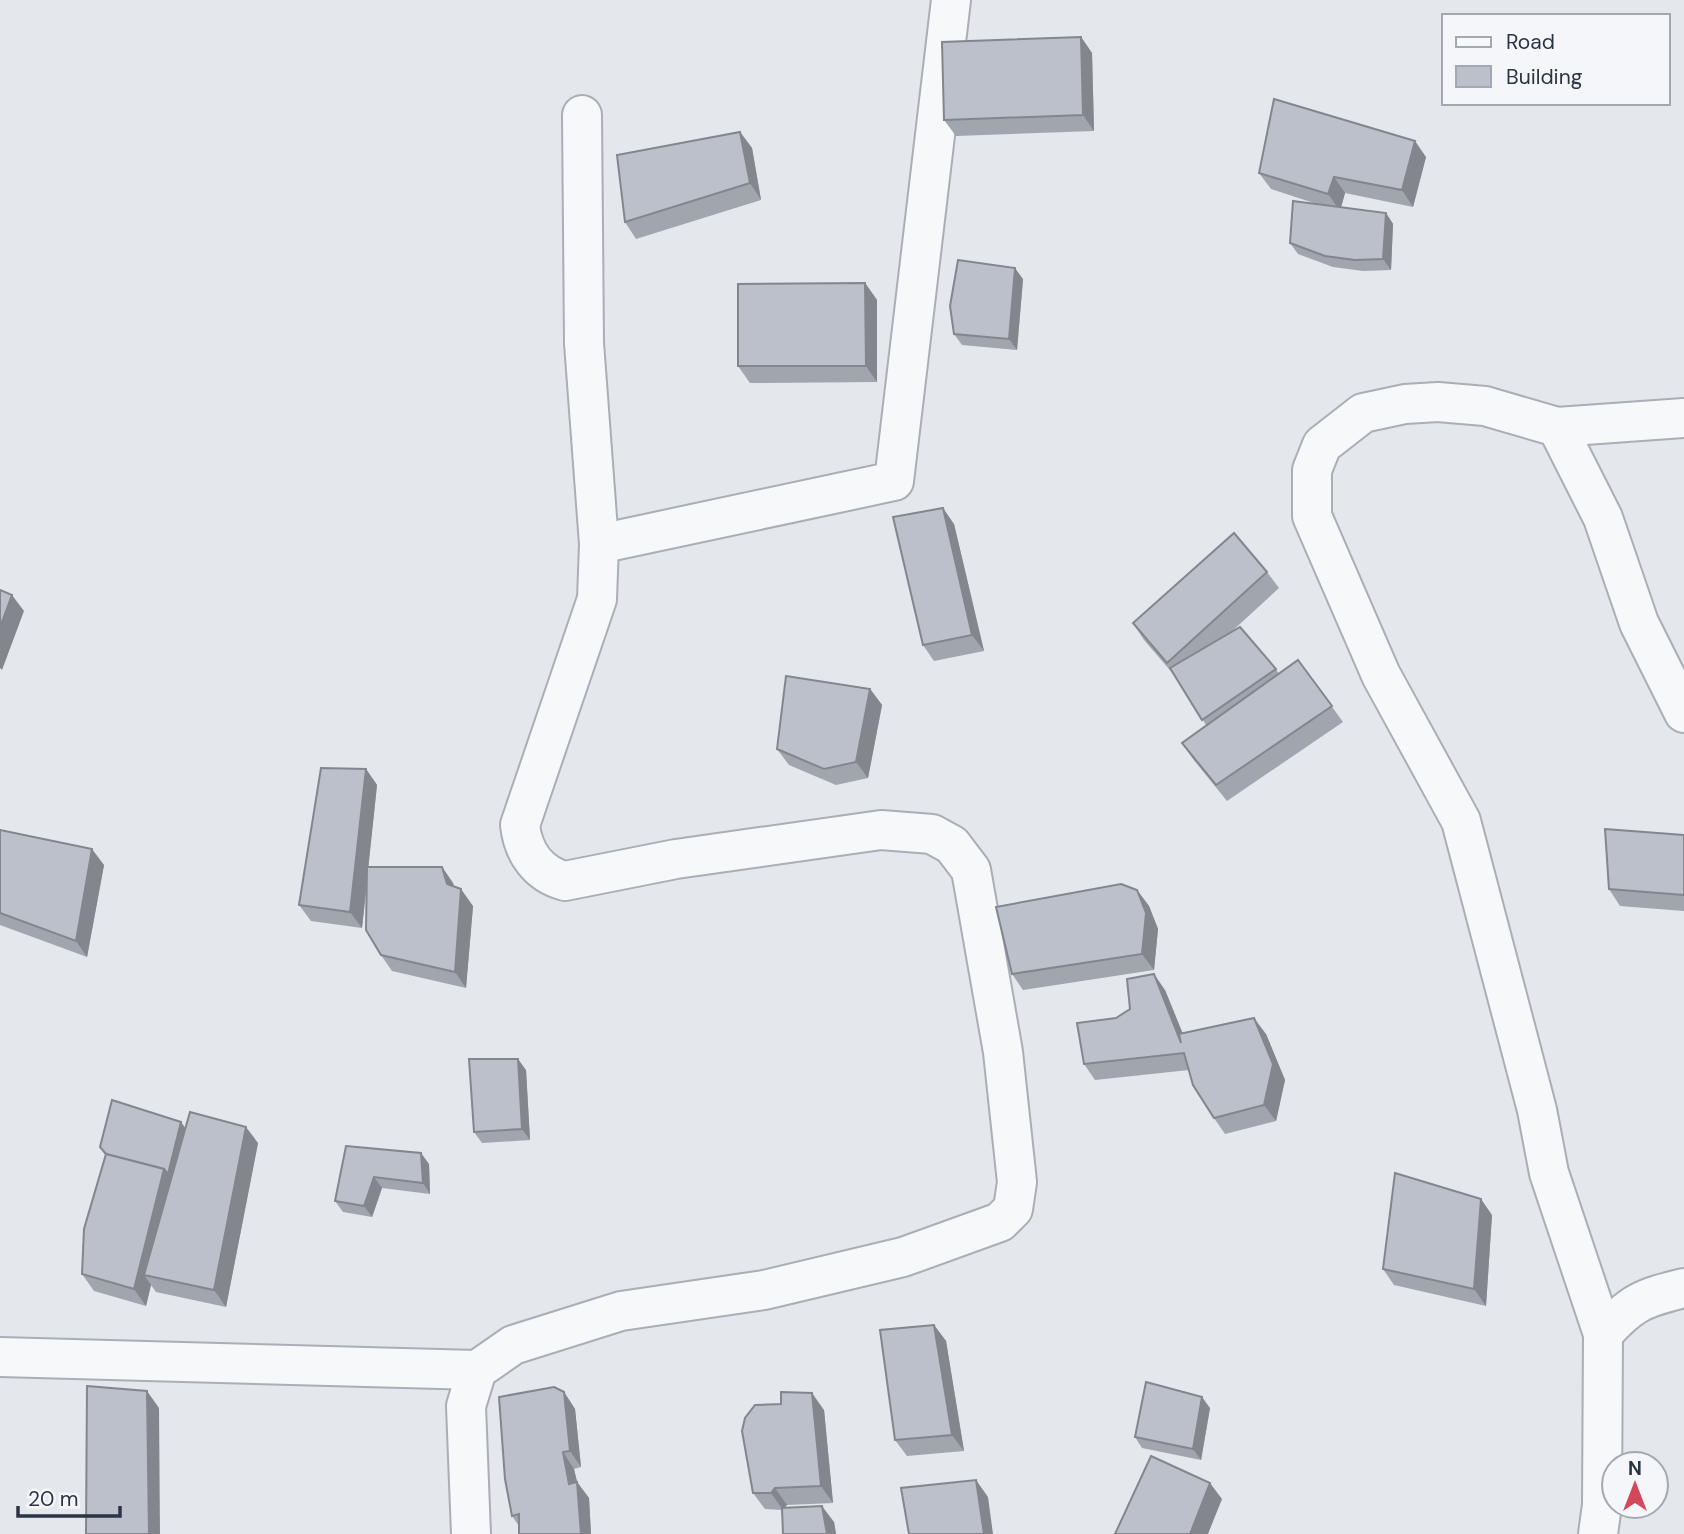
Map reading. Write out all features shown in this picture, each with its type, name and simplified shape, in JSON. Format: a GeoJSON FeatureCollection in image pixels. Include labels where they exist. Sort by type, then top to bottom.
{"type":"FeatureCollection","features":[{"type":"Feature","properties":{"kind":"street"},"geometry":{"type":"LineString","coordinates":[[600,544],[894,481],[951,0]]}},
{"type":"Feature","properties":{"kind":"street"},"geometry":{"type":"LineString","coordinates":[[0,1357],[477,1370],[513,1345],[621,1311],[764,1290],[903,1258],[1000,1222],[1013,1209],[1017,1182],[1003,1052],[971,870],[952,845],[932,834],[881,830],[676,859],[565,881],[549,877],[523,846],[520,825],[597,599],[600,544],[584,343],[582,115]]}},
{"type":"Feature","properties":{"kind":"street"},"geometry":{"type":"LineString","coordinates":[[1598,1534],[1602,1505],[1603,1334],[1549,1173],[1537,1110],[1461,821],[1381,676],[1312,516],[1312,470],[1322,445],[1363,413],[1405,404],[1450,403],[1485,406],[1557,427],[1684,418]]}},
{"type":"Feature","properties":{"kind":"street"},"geometry":{"type":"LineString","coordinates":[[1557,427],[1603,518],[1639,623],[1684,713]]}},
{"type":"Feature","properties":{"kind":"street"},"geometry":{"type":"LineString","coordinates":[[1603,1334],[1626,1308],[1656,1295],[1684,1288]]}},
{"type":"Feature","properties":{"kind":"street"},"geometry":{"type":"LineString","coordinates":[[471,1534],[466,1406],[477,1370]]}},
{"type":"Feature","properties":{"kind":"building"},"geometry":{"type":"Polygon","coordinates":[[[1081,37],[1083,115],[944,120],[942,42],[1081,37]]]}},
{"type":"Feature","properties":{"kind":"building"},"geometry":{"type":"Polygon","coordinates":[[[1274,99],[1415,141],[1402,190],[1334,177],[1328,194],[1259,173],[1274,99]]]}},
{"type":"Feature","properties":{"kind":"building"},"geometry":{"type":"Polygon","coordinates":[[[740,132],[750,183],[625,222],[617,155],[740,132]]]}},
{"type":"Feature","properties":{"kind":"building"},"geometry":{"type":"Polygon","coordinates":[[[1293,201],[1386,213],[1383,259],[1355,260],[1325,256],[1290,243],[1293,201]]]}},
{"type":"Feature","properties":{"kind":"building"},"geometry":{"type":"Polygon","coordinates":[[[958,260],[1015,268],[1009,339],[954,334],[950,306],[958,260]]]}},
{"type":"Feature","properties":{"kind":"building"},"geometry":{"type":"Polygon","coordinates":[[[865,283],[866,366],[738,366],[738,284],[865,283]]]}},
{"type":"Feature","properties":{"kind":"building"},"geometry":{"type":"Polygon","coordinates":[[[943,508],[972,635],[923,645],[893,517],[943,508]]]}},
{"type":"Feature","properties":{"kind":"building"},"geometry":{"type":"Polygon","coordinates":[[[1234,533],[1267,572],[1167,663],[1133,623],[1234,533]]]}},
{"type":"Feature","properties":{"kind":"building"},"geometry":{"type":"Polygon","coordinates":[[[0,590],[12,595],[0,627],[0,590]]]}},
{"type":"Feature","properties":{"kind":"building"},"geometry":{"type":"Polygon","coordinates":[[[1240,627],[1276,669],[1202,720],[1170,668],[1240,627]]]}},
{"type":"Feature","properties":{"kind":"building"},"geometry":{"type":"Polygon","coordinates":[[[1298,660],[1332,706],[1216,785],[1182,743],[1298,660]]]}},
{"type":"Feature","properties":{"kind":"building"},"geometry":{"type":"Polygon","coordinates":[[[786,676],[870,689],[856,762],[824,769],[777,749],[786,676]]]}},
{"type":"Feature","properties":{"kind":"building"},"geometry":{"type":"Polygon","coordinates":[[[321,768],[366,769],[350,912],[299,905],[321,768]]]}},
{"type":"Feature","properties":{"kind":"building"},"geometry":{"type":"Polygon","coordinates":[[[1605,829],[1684,835],[1684,895],[1609,889],[1605,829]]]}},
{"type":"Feature","properties":{"kind":"building"},"geometry":{"type":"Polygon","coordinates":[[[0,830],[92,849],[76,941],[0,913],[0,830]]]}},
{"type":"Feature","properties":{"kind":"building"},"geometry":{"type":"Polygon","coordinates":[[[367,867],[442,867],[447,884],[461,889],[455,972],[381,955],[366,930],[367,867]]]}},
{"type":"Feature","properties":{"kind":"building"},"geometry":{"type":"Polygon","coordinates":[[[1121,884],[1137,890],[1146,913],[1142,954],[1012,974],[996,907],[1121,884]]]}},
{"type":"Feature","properties":{"kind":"building"},"geometry":{"type":"Polygon","coordinates":[[[1154,974],[1181,1043],[1179,1034],[1254,1018],[1273,1064],[1264,1105],[1214,1118],[1193,1085],[1184,1053],[1084,1064],[1077,1023],[1116,1018],[1130,1009],[1127,979],[1154,974]]]}},
{"type":"Feature","properties":{"kind":"building"},"geometry":{"type":"Polygon","coordinates":[[[469,1059],[518,1059],[522,1129],[474,1132],[469,1059]]]}},
{"type":"Feature","properties":{"kind":"building"},"geometry":{"type":"Polygon","coordinates":[[[112,1100],[181,1122],[168,1174],[164,1169],[106,1154],[100,1147],[112,1100]]]}},
{"type":"Feature","properties":{"kind":"building"},"geometry":{"type":"Polygon","coordinates":[[[190,1112],[246,1127],[214,1290],[144,1275],[190,1112]]]}},
{"type":"Feature","properties":{"kind":"building"},"geometry":{"type":"Polygon","coordinates":[[[346,1146],[421,1153],[423,1183],[374,1177],[364,1206],[335,1201],[346,1146]]]}},
{"type":"Feature","properties":{"kind":"building"},"geometry":{"type":"Polygon","coordinates":[[[106,1154],[164,1169],[134,1289],[82,1274],[84,1229],[106,1154]]]}},
{"type":"Feature","properties":{"kind":"building"},"geometry":{"type":"Polygon","coordinates":[[[1395,1173],[1481,1199],[1474,1289],[1383,1269],[1395,1173]]]}},
{"type":"Feature","properties":{"kind":"building"},"geometry":{"type":"Polygon","coordinates":[[[934,1325],[952,1435],[895,1440],[880,1330],[934,1325]]]}},
{"type":"Feature","properties":{"kind":"building"},"geometry":{"type":"Polygon","coordinates":[[[1146,1382],[1202,1397],[1193,1449],[1135,1437],[1146,1382]]]}},
{"type":"Feature","properties":{"kind":"building"},"geometry":{"type":"Polygon","coordinates":[[[87,1386],[147,1391],[149,1534],[86,1534],[87,1386]]]}},
{"type":"Feature","properties":{"kind":"building"},"geometry":{"type":"Polygon","coordinates":[[[554,1387],[564,1392],[570,1451],[563,1452],[569,1484],[577,1482],[581,1534],[519,1534],[519,1514],[512,1516],[505,1479],[499,1397],[554,1387]]]}},
{"type":"Feature","properties":{"kind":"building"},"geometry":{"type":"Polygon","coordinates":[[[781,1392],[812,1393],[821,1486],[775,1488],[771,1493],[753,1493],[742,1431],[745,1418],[755,1405],[781,1404],[781,1392]]]}},
{"type":"Feature","properties":{"kind":"building"},"geometry":{"type":"Polygon","coordinates":[[[1151,1456],[1210,1483],[1190,1534],[1115,1534],[1151,1456]]]}},
{"type":"Feature","properties":{"kind":"building"},"geometry":{"type":"Polygon","coordinates":[[[976,1480],[984,1534],[909,1534],[901,1488],[976,1480]]]}},
{"type":"Feature","properties":{"kind":"building"},"geometry":{"type":"Polygon","coordinates":[[[822,1506],[827,1534],[783,1534],[782,1508],[822,1506]]]}}]}
